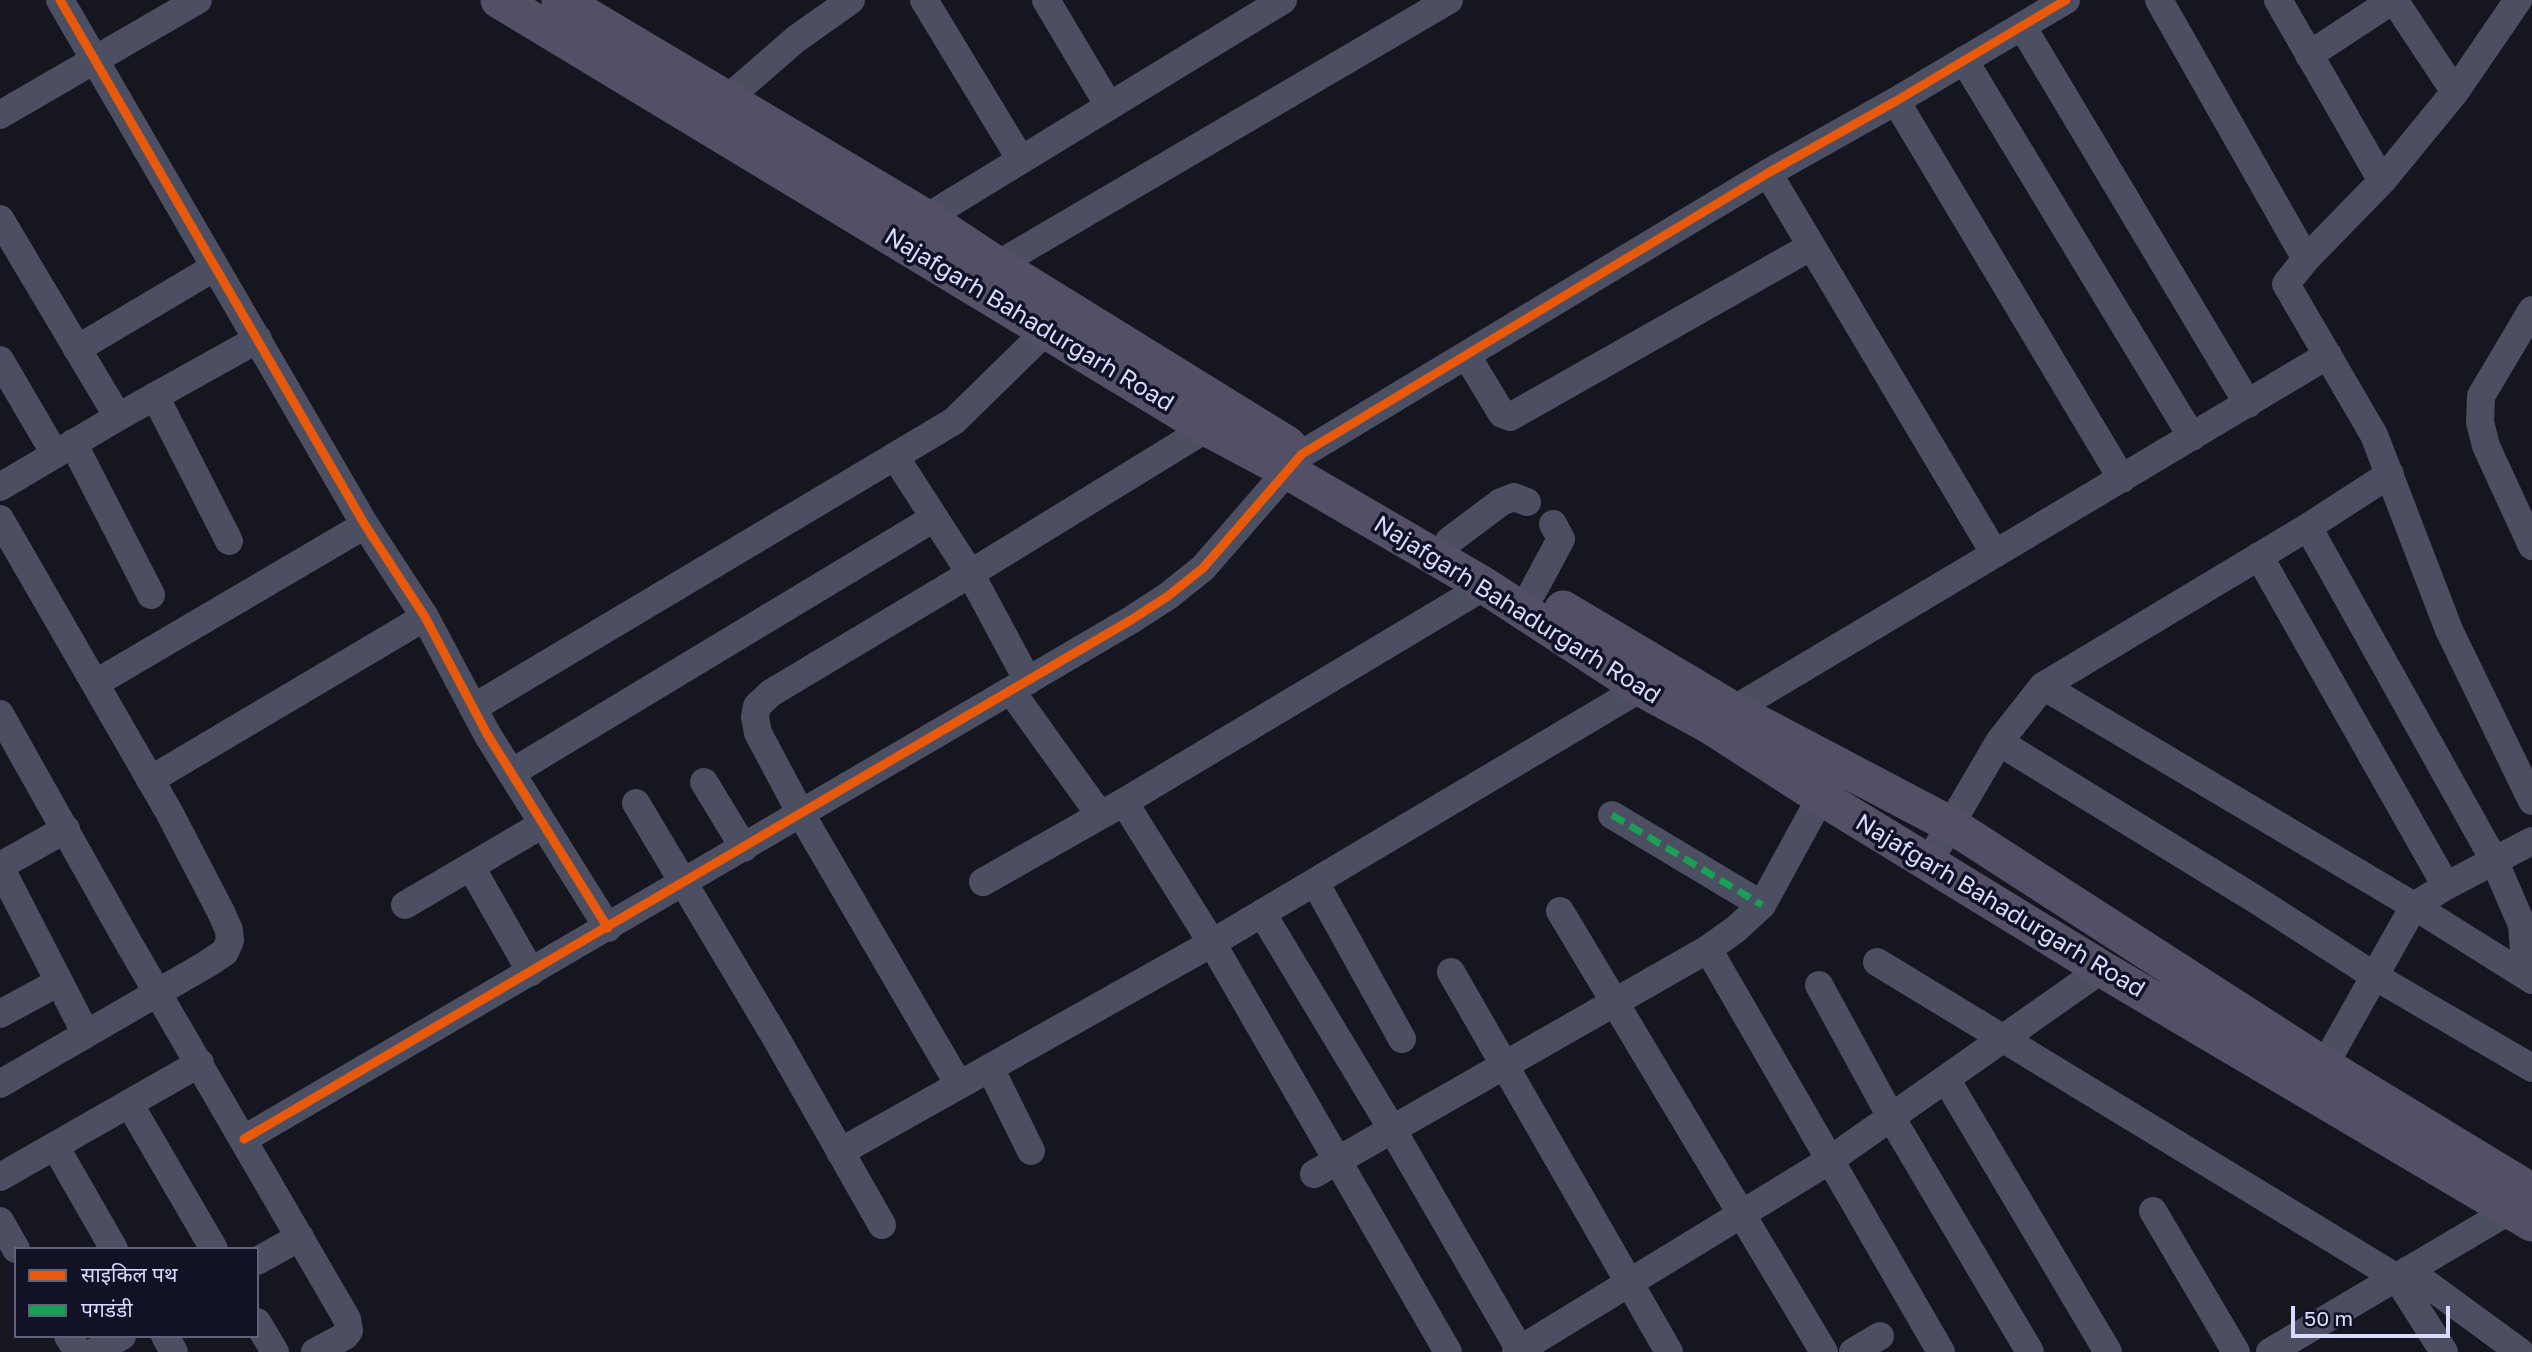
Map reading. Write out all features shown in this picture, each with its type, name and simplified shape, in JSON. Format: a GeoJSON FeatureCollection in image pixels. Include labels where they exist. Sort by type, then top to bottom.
{"type":"FeatureCollection","features":[{"type":"Feature","properties":{"kind":"main road","name":"Najafgarh Bahadurgarh Road"},"geometry":{"type":"LineString","coordinates":[[499,0],[799,161],[926,218],[1641,688],[1709,725],[2102,969],[2318,1078]]}},
{"type":"Feature","properties":{"kind":"main road","name":"Najafgarh Bahadurgarh Road"},"geometry":{"type":"LineString","coordinates":[[561,0],[727,99],[799,161],[1047,330],[1207,428],[1294,462],[1449,541],[1733,710],[1951,825],[2318,1078],[2527,1206]]}},
{"type":"Feature","properties":{"kind":"street"},"geometry":{"type":"LineString","coordinates":[[60,0],[365,525],[425,617],[473,708],[608,928]]}},
{"type":"Feature","properties":{"kind":"street"},"geometry":{"type":"LineString","coordinates":[[0,115],[198,0]]}},
{"type":"Feature","properties":{"kind":"street"},"geometry":{"type":"LineString","coordinates":[[727,99],[796,40],[851,0]]}},
{"type":"Feature","properties":{"kind":"street"},"geometry":{"type":"LineString","coordinates":[[924,0],[1021,160]]}},
{"type":"Feature","properties":{"kind":"street"},"geometry":{"type":"LineString","coordinates":[[1046,0],[1109,106]]}},
{"type":"Feature","properties":{"kind":"street"},"geometry":{"type":"LineString","coordinates":[[926,218],[1283,0]]}},
{"type":"Feature","properties":{"kind":"street"},"geometry":{"type":"LineString","coordinates":[[997,265],[1449,0]]}},
{"type":"Feature","properties":{"kind":"street"},"geometry":{"type":"LineString","coordinates":[[244,1139],[684,884],[1168,596],[1203,568],[1294,462],[1768,173],[2066,0]]}},
{"type":"Feature","properties":{"kind":"street"},"geometry":{"type":"LineString","coordinates":[[2159,0],[2306,259]]}},
{"type":"Feature","properties":{"kind":"street"},"geometry":{"type":"LineString","coordinates":[[2277,0],[2382,181]]}},
{"type":"Feature","properties":{"kind":"street"},"geometry":{"type":"LineString","coordinates":[[2309,55],[2393,0],[2455,92]]}},
{"type":"Feature","properties":{"kind":"street"},"geometry":{"type":"LineString","coordinates":[[2518,0],[2455,92],[2382,181],[2306,259],[2286,284],[2363,412],[2390,474],[2449,630],[2532,801]]}},
{"type":"Feature","properties":{"kind":"street"},"geometry":{"type":"LineString","coordinates":[[2022,26],[2248,404]]}},
{"type":"Feature","properties":{"kind":"street"},"geometry":{"type":"LineString","coordinates":[[1964,60],[2192,437]]}},
{"type":"Feature","properties":{"kind":"street"},"geometry":{"type":"LineString","coordinates":[[1896,101],[2122,479]]}},
{"type":"Feature","properties":{"kind":"street"},"geometry":{"type":"LineString","coordinates":[[1768,173],[1995,554]]}},
{"type":"Feature","properties":{"kind":"street"},"geometry":{"type":"LineString","coordinates":[[0,219],[118,417]]}},
{"type":"Feature","properties":{"kind":"street"},"geometry":{"type":"LineString","coordinates":[[1466,356],[1502,414],[1510,416],[1810,247]]}},
{"type":"Feature","properties":{"kind":"street"},"geometry":{"type":"LineString","coordinates":[[78,349],[215,267]]}},
{"type":"Feature","properties":{"kind":"street"},"geometry":{"type":"LineString","coordinates":[[2532,310],[2481,396],[2480,422],[2486,446],[2532,546]]}},
{"type":"Feature","properties":{"kind":"street"},"geometry":{"type":"LineString","coordinates":[[473,708],[954,421],[1047,330]]}},
{"type":"Feature","properties":{"kind":"street"},"geometry":{"type":"LineString","coordinates":[[0,486],[258,339]]}},
{"type":"Feature","properties":{"kind":"street"},"geometry":{"type":"LineString","coordinates":[[1733,710],[2328,355]]}},
{"type":"Feature","properties":{"kind":"street"},"geometry":{"type":"LineString","coordinates":[[0,360],[64,448],[151,595]]}},
{"type":"Feature","properties":{"kind":"street"},"geometry":{"type":"LineString","coordinates":[[155,396],[229,541]]}},
{"type":"Feature","properties":{"kind":"street"},"geometry":{"type":"LineString","coordinates":[[959,1085],[801,814],[758,733],[755,717],[757,706],[771,692],[1207,428]]}},
{"type":"Feature","properties":{"kind":"street"},"geometry":{"type":"LineString","coordinates":[[896,458],[970,573],[1019,686],[1212,943],[1326,1168],[1448,1352]]}},
{"type":"Feature","properties":{"kind":"street"},"geometry":{"type":"LineString","coordinates":[[1928,863],[1999,742],[2043,686],[2308,527],[2390,474]]}},
{"type":"Feature","properties":{"kind":"street"},"geometry":{"type":"LineString","coordinates":[[1449,541],[1501,502],[1514,497],[1527,502]]}},
{"type":"Feature","properties":{"kind":"street"},"geometry":{"type":"LineString","coordinates":[[512,773],[934,518]]}},
{"type":"Feature","properties":{"kind":"street"},"geometry":{"type":"LineString","coordinates":[[0,519],[169,812],[221,912],[229,930],[230,940],[225,952],[160,993],[0,1084]]}},
{"type":"Feature","properties":{"kind":"street"},"geometry":{"type":"LineString","coordinates":[[1533,591],[1561,539],[1553,524]]}},
{"type":"Feature","properties":{"kind":"street"},"geometry":{"type":"LineString","coordinates":[[96,683],[365,525]]}},
{"type":"Feature","properties":{"kind":"street"},"geometry":{"type":"LineString","coordinates":[[2308,527],[2494,859],[2522,925],[2529,978]]}},
{"type":"Feature","properties":{"kind":"street"},"geometry":{"type":"LineString","coordinates":[[2259,556],[2446,886]]}},
{"type":"Feature","properties":{"kind":"street"},"geometry":{"type":"LineString","coordinates":[[984,882],[1112,809],[1485,586]]}},
{"type":"Feature","properties":{"kind":"street"},"geometry":{"type":"LineString","coordinates":[[150,780],[425,617]]}},
{"type":"Feature","properties":{"kind":"street"},"geometry":{"type":"LineString","coordinates":[[2043,686],[2414,906],[2529,978]]}},
{"type":"Feature","properties":{"kind":"street"},"geometry":{"type":"LineString","coordinates":[[840,1152],[1212,943],[1641,688]]}},
{"type":"Feature","properties":{"kind":"street"},"geometry":{"type":"LineString","coordinates":[[0,714],[349,1326],[345,1336],[316,1352]]}},
{"type":"Feature","properties":{"kind":"street"},"geometry":{"type":"LineString","coordinates":[[1999,742],[2255,899],[2376,977],[2532,1068]]}},
{"type":"Feature","properties":{"kind":"street"},"geometry":{"type":"LineString","coordinates":[[704,782],[744,848]]}},
{"type":"Feature","properties":{"kind":"street"},"geometry":{"type":"LineString","coordinates":[[1326,1168],[1709,949],[1736,929],[1762,905],[1821,797]]}},
{"type":"Feature","properties":{"kind":"street"},"geometry":{"type":"LineString","coordinates":[[636,803],[776,1038],[883,1225]]}},
{"type":"Feature","properties":{"kind":"street"},"geometry":{"type":"LineString","coordinates":[[1612,816],[1762,905]]}},
{"type":"Feature","properties":{"kind":"street"},"geometry":{"type":"LineString","coordinates":[[405,905],[543,824]]}},
{"type":"Feature","properties":{"kind":"street"},"geometry":{"type":"LineString","coordinates":[[66,829],[0,867],[86,1034]]}},
{"type":"Feature","properties":{"kind":"street"},"geometry":{"type":"LineString","coordinates":[[2318,1078],[2414,906],[2494,859],[2532,841]]}},
{"type":"Feature","properties":{"kind":"street"},"geometry":{"type":"LineString","coordinates":[[471,867],[531,972]]}},
{"type":"Feature","properties":{"kind":"street"},"geometry":{"type":"LineString","coordinates":[[1315,882],[1402,1039]]}},
{"type":"Feature","properties":{"kind":"street"},"geometry":{"type":"LineString","coordinates":[[1560,911],[1824,1352]]}},
{"type":"Feature","properties":{"kind":"street"},"geometry":{"type":"LineString","coordinates":[[1262,914],[1392,1129],[1519,1351],[1830,1160],[2102,969]]}},
{"type":"Feature","properties":{"kind":"street"},"geometry":{"type":"LineString","coordinates":[[1709,949],[1941,1352]]}},
{"type":"Feature","properties":{"kind":"street"},"geometry":{"type":"LineString","coordinates":[[1877,962],[2403,1274],[2520,1352]]}},
{"type":"Feature","properties":{"kind":"street"},"geometry":{"type":"LineString","coordinates":[[1451,972],[1670,1352]]}},
{"type":"Feature","properties":{"kind":"street"},"geometry":{"type":"LineString","coordinates":[[0,1014],[59,982]]}},
{"type":"Feature","properties":{"kind":"street"},"geometry":{"type":"LineString","coordinates":[[1819,985],[1891,1117],[2030,1352]]}},
{"type":"Feature","properties":{"kind":"street"},"geometry":{"type":"LineString","coordinates":[[0,1177],[200,1063]]}},
{"type":"Feature","properties":{"kind":"street"},"geometry":{"type":"LineString","coordinates":[[990,1068],[1031,1151]]}},
{"type":"Feature","properties":{"kind":"street"},"geometry":{"type":"LineString","coordinates":[[1946,1079],[2108,1352]]}},
{"type":"Feature","properties":{"kind":"street"},"geometry":{"type":"LineString","coordinates":[[129,1103],[213,1247]]}},
{"type":"Feature","properties":{"kind":"street"},"geometry":{"type":"LineString","coordinates":[[55,1146],[113,1247]]}},
{"type":"Feature","properties":{"kind":"street"},"geometry":{"type":"LineString","coordinates":[[2286,1348],[2403,1274],[2527,1206]]}},
{"type":"Feature","properties":{"kind":"street"},"geometry":{"type":"LineString","coordinates":[[2153,1211],[2235,1352]]}},
{"type":"Feature","properties":{"kind":"street"},"geometry":{"type":"LineString","coordinates":[[0,1221],[15,1247]]}},
{"type":"Feature","properties":{"kind":"street"},"geometry":{"type":"LineString","coordinates":[[259,1260],[300,1237]]}},
{"type":"Feature","properties":{"kind":"street"},"geometry":{"type":"LineString","coordinates":[[2403,1274],[2444,1352]]}},
{"type":"Feature","properties":{"kind":"street"},"geometry":{"type":"LineString","coordinates":[[259,1325],[275,1352]]}},
{"type":"Feature","properties":{"kind":"street"},"geometry":{"type":"LineString","coordinates":[[1853,1352],[1880,1336]]}},
{"type":"Feature","properties":{"kind":"street"},"geometry":{"type":"LineString","coordinates":[[94,1352],[118,1338]]}},
{"type":"Feature","properties":{"kind":"marked path"},"geometry":{"type":"LineString","coordinates":[[1612,815],[1762,905]]}},
{"type":"Feature","properties":{"kind":"cycle path"},"geometry":{"type":"LineString","coordinates":[[60,0],[365,525],[425,617],[487,734],[608,928]]}},
{"type":"Feature","properties":{"kind":"cycle path"},"geometry":{"type":"LineString","coordinates":[[244,1139],[1131,620],[1168,596],[1203,568],[1302,454],[1768,173],[2066,0]]}}]}
